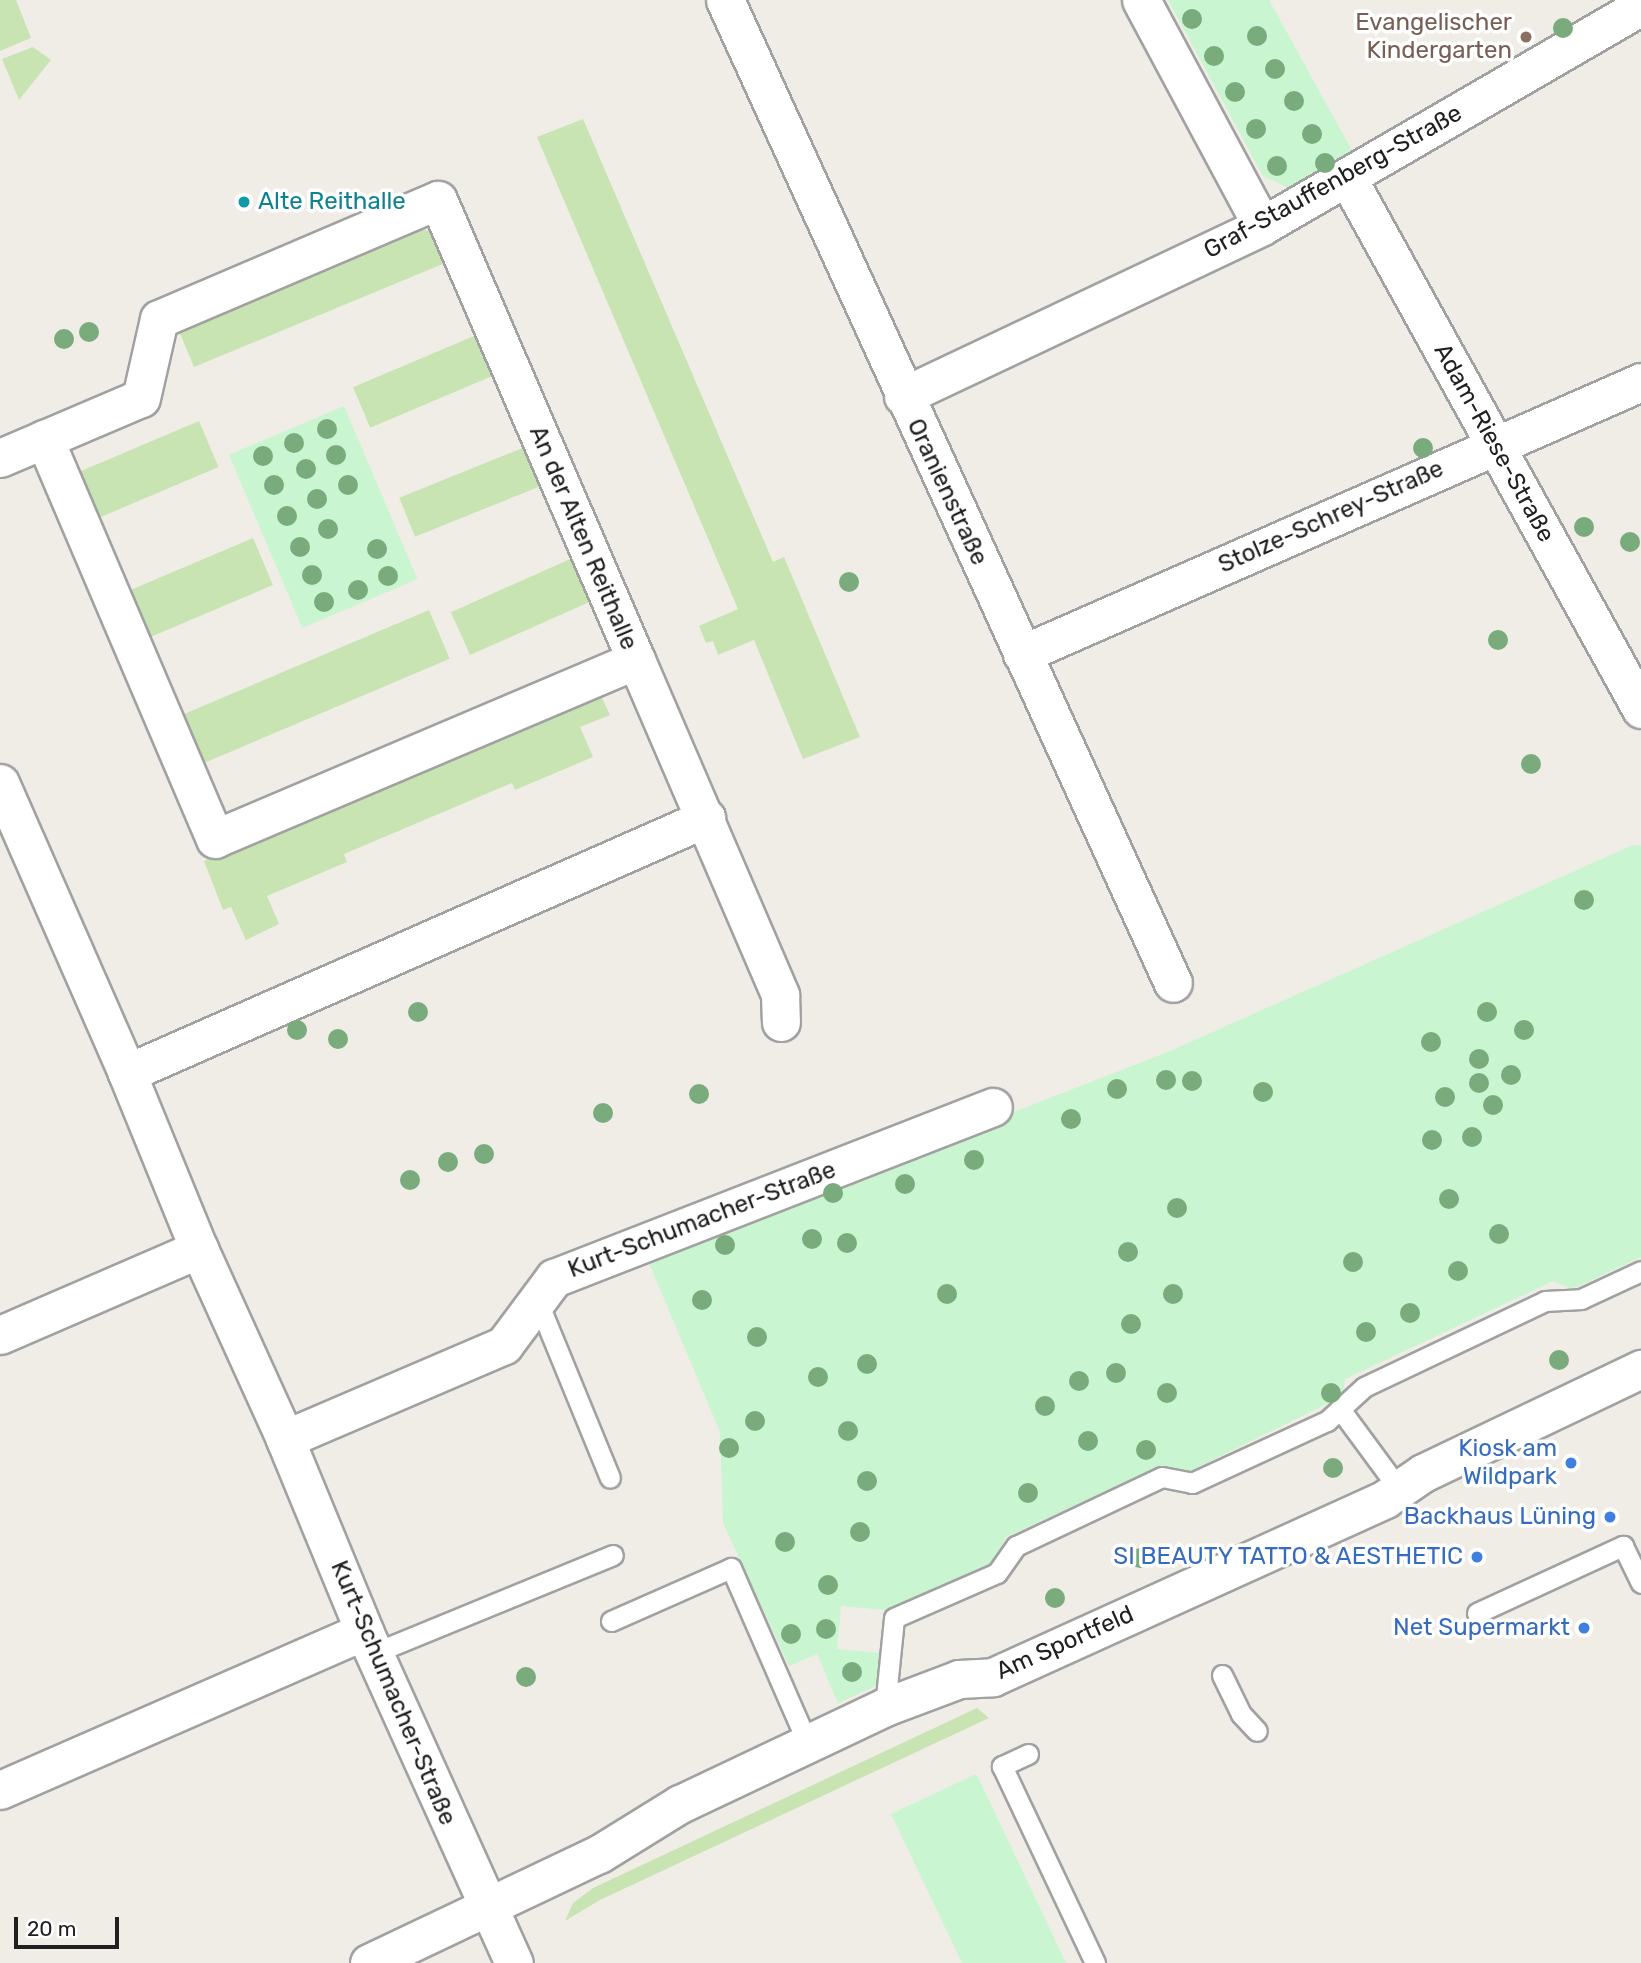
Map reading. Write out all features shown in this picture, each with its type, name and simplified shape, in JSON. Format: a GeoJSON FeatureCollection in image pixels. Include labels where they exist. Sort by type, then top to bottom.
{"type":"FeatureCollection","features":[{"type":"Feature","properties":{"kind":"street","name":"Oranienstraße"},"geometry":{"type":"LineString","coordinates":[[725,0],[902,396],[1173,983]]}},
{"type":"Feature","properties":{"kind":"street"},"geometry":{"type":"LineString","coordinates":[[1141,0],[1262,226]]}},
{"type":"Feature","properties":{"kind":"street","name":"Graf-Stauffenberg-Straße"},"geometry":{"type":"LineString","coordinates":[[902,396],[1262,226],[1641,6]]}},
{"type":"Feature","properties":{"kind":"street","name":"Adam-Riese-Straße"},"geometry":{"type":"LineString","coordinates":[[1348,177],[1641,709]]}},
{"type":"Feature","properties":{"kind":"street","name":"An der Alten Reithalle"},"geometry":{"type":"LineString","coordinates":[[0,458],[44,439],[141,398],[159,319],[438,200],[636,660],[215,839],[44,439]]}},
{"type":"Feature","properties":{"kind":"street","name":"Stolze-Schrey-Straße"},"geometry":{"type":"LineString","coordinates":[[1021,654],[1641,382]]}},
{"type":"Feature","properties":{"kind":"street"},"geometry":{"type":"LineString","coordinates":[[636,660],[780,995],[781,1022]]}},
{"type":"Feature","properties":{"kind":"street","name":"Kurt-Schumacher-Straße"},"geometry":{"type":"LineString","coordinates":[[0,783],[127,1073],[199,1249],[285,1439],[369,1642],[486,1907],[514,1963]]}},
{"type":"Feature","properties":{"kind":"street"},"geometry":{"type":"LineString","coordinates":[[127,1073],[706,818]]}},
{"type":"Feature","properties":{"kind":"street","name":"Kurt-Schumacher-Straße"},"geometry":{"type":"LineString","coordinates":[[285,1439],[504,1345],[554,1278],[993,1107]]}},
{"type":"Feature","properties":{"kind":"street"},"geometry":{"type":"LineString","coordinates":[[0,1335],[199,1249]]}},
{"type":"Feature","properties":{"kind":"street","name":"Am Sportfeld"},"geometry":{"type":"LineString","coordinates":[[369,1963],[599,1854],[680,1804],[885,1707],[959,1679],[993,1677],[1385,1499],[1423,1473],[1641,1369]]}},
{"type":"Feature","properties":{"kind":"street"},"geometry":{"type":"LineString","coordinates":[[0,1790],[369,1642]]}},
{"type":"Feature","properties":{"kind":"lane"},"geometry":{"type":"LineString","coordinates":[[885,1707],[894,1618],[997,1573],[1016,1546],[1162,1477],[1192,1483],[1326,1421],[1364,1387],[1545,1301],[1581,1299],[1641,1271]]}},
{"type":"Feature","properties":{"kind":"lane"},"geometry":{"type":"LineString","coordinates":[[537,1300],[610,1478]]}},
{"type":"Feature","properties":{"kind":"lane"},"geometry":{"type":"LineString","coordinates":[[1339,1409],[1399,1489]]}},
{"type":"Feature","properties":{"kind":"lane"},"geometry":{"type":"LineString","coordinates":[[1477,1613],[1623,1546],[1641,1583]]}},
{"type":"Feature","properties":{"kind":"lane"},"geometry":{"type":"LineString","coordinates":[[369,1642],[613,1555]]}},
{"type":"Feature","properties":{"kind":"lane"},"geometry":{"type":"LineString","coordinates":[[611,1621],[731,1568],[808,1744]]}},
{"type":"Feature","properties":{"kind":"lane"},"geometry":{"type":"LineString","coordinates":[[1222,1675],[1241,1714],[1257,1731]]}},
{"type":"Feature","properties":{"kind":"lane"},"geometry":{"type":"LineString","coordinates":[[1028,1754],[1002,1766],[1095,1963]]}},
{"type":"Feature","properties":{"kind":"green space"},"geometry":{"type":"Polygon","coordinates":[[[0,0],[16,0],[31,38],[0,51],[0,0]]]}},
{"type":"Feature","properties":{"kind":"green space"},"geometry":{"type":"Polygon","coordinates":[[[1168,0],[1269,0],[1354,154],[1291,189],[1263,176],[1168,0]]]}},
{"type":"Feature","properties":{"kind":"green space"},"geometry":{"type":"Polygon","coordinates":[[[33,47],[51,60],[19,100],[2,59],[33,47]]]}},
{"type":"Feature","properties":{"kind":"green space"},"geometry":{"type":"Polygon","coordinates":[[[583,119],[773,562],[784,557],[860,737],[803,759],[754,640],[718,655],[713,641],[706,643],[699,626],[738,609],[537,137],[583,119]]]}},
{"type":"Feature","properties":{"kind":"green space"},"geometry":{"type":"Polygon","coordinates":[[[417,228],[436,233],[450,261],[194,367],[176,324],[417,228]]]}},
{"type":"Feature","properties":{"kind":"green space"},"geometry":{"type":"Polygon","coordinates":[[[481,333],[498,374],[370,428],[353,387],[481,333]]]}},
{"type":"Feature","properties":{"kind":"green space"},"geometry":{"type":"Polygon","coordinates":[[[344,406],[417,579],[302,628],[229,455],[344,406]]]}},
{"type":"Feature","properties":{"kind":"green space"},"geometry":{"type":"Polygon","coordinates":[[[199,421],[219,467],[91,521],[71,475],[199,421]]]}},
{"type":"Feature","properties":{"kind":"green space"},"geometry":{"type":"Polygon","coordinates":[[[530,445],[546,484],[415,537],[399,498],[530,445]]]}},
{"type":"Feature","properties":{"kind":"green space"},"geometry":{"type":"Polygon","coordinates":[[[253,538],[273,585],[142,640],[122,593],[253,538]]]}},
{"type":"Feature","properties":{"kind":"green space"},"geometry":{"type":"Polygon","coordinates":[[[577,556],[596,599],[470,655],[451,612],[577,556]]]}},
{"type":"Feature","properties":{"kind":"green space"},"geometry":{"type":"Polygon","coordinates":[[[429,610],[450,659],[195,767],[174,718],[429,610]]]}},
{"type":"Feature","properties":{"kind":"green space"},"geometry":{"type":"Polygon","coordinates":[[[598,689],[610,715],[580,727],[593,757],[515,790],[512,783],[344,854],[347,862],[267,896],[279,924],[246,940],[231,907],[223,910],[204,861],[598,689]]]}},
{"type":"Feature","properties":{"kind":"green space"},"geometry":{"type":"Polygon","coordinates":[[[1633,845],[1641,846],[1641,1257],[1577,1287],[1569,1288],[1553,1281],[1345,1379],[1343,1396],[1188,1472],[1162,1465],[1006,1537],[991,1564],[886,1610],[841,1606],[837,1649],[881,1653],[878,1685],[838,1703],[817,1654],[789,1666],[723,1523],[720,1432],[646,1256],[1170,1051],[1633,845]]]}},
{"type":"Feature","properties":{"kind":"green space"},"geometry":{"type":"Polygon","coordinates":[[[977,1708],[989,1718],[600,1900],[565,1921],[573,1903],[593,1888],[977,1708]]]}},
{"type":"Feature","properties":{"kind":"green space"},"geometry":{"type":"Polygon","coordinates":[[[976,1774],[1066,1963],[962,1963],[891,1814],[976,1774]]]}},
{"type":"Feature","properties":{"kind":"place","name":"Evangelischer Kindergarten"},"geometry":{"type":"Point","coordinates":[1526,37]}},
{"type":"Feature","properties":{"kind":"place","name":"Alte Reithalle"},"geometry":{"type":"Point","coordinates":[244,202]}},
{"type":"Feature","properties":{"kind":"place","name":"Kiosk am Wildpark"},"geometry":{"type":"Point","coordinates":[1571,1463]}},
{"type":"Feature","properties":{"kind":"place","name":"Backhaus Lüning"},"geometry":{"type":"Point","coordinates":[1610,1517]}},
{"type":"Feature","properties":{"kind":"place","name":"SI BEAUTY TATTO & AESTHETIC"},"geometry":{"type":"Point","coordinates":[1477,1557]}},
{"type":"Feature","properties":{"kind":"place","name":"Net Supermarkt"},"geometry":{"type":"Point","coordinates":[1584,1628]}}]}
